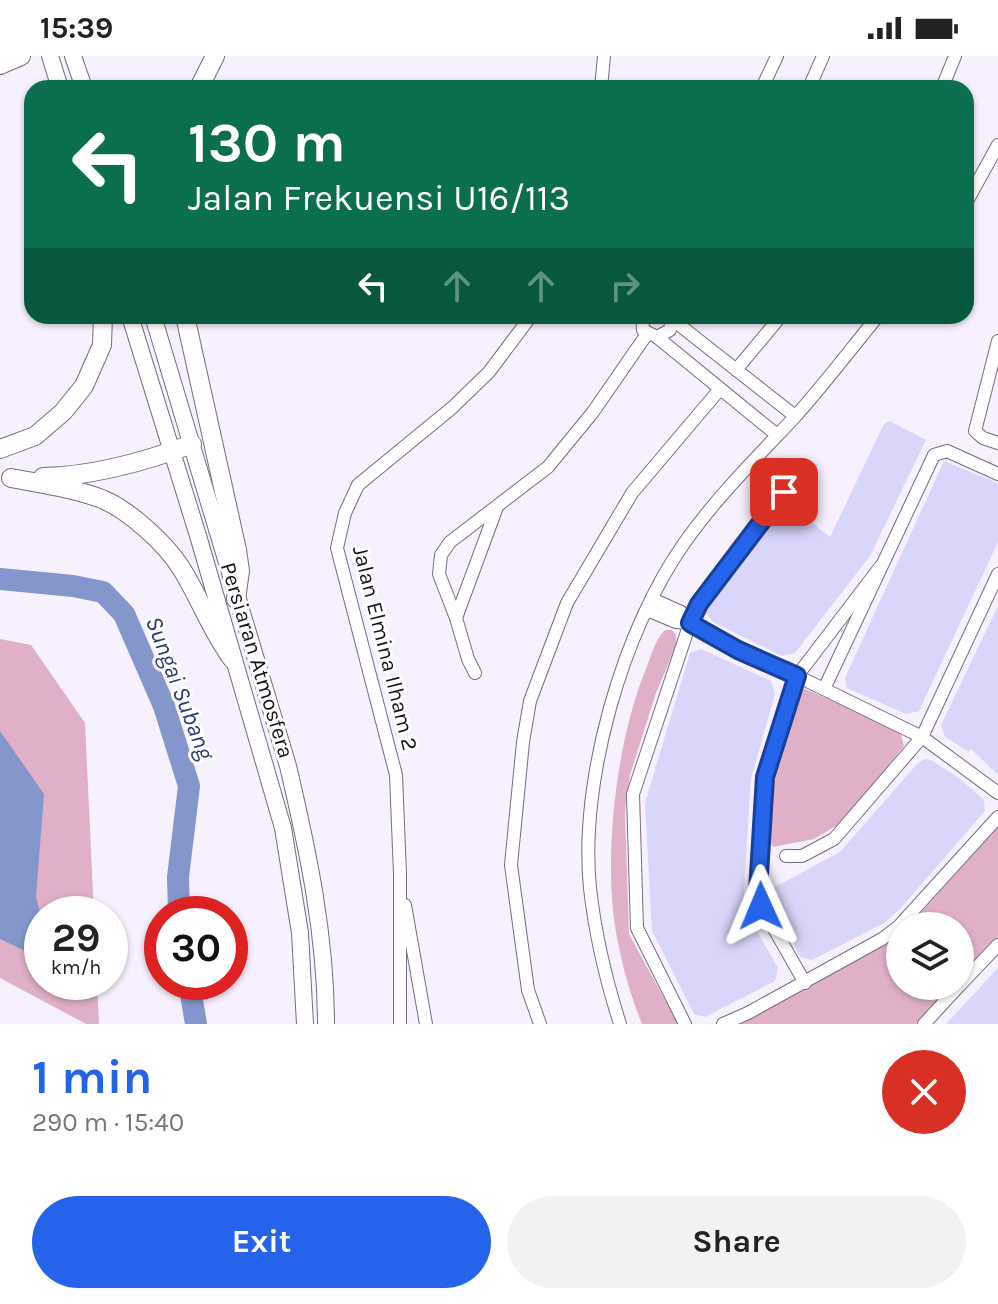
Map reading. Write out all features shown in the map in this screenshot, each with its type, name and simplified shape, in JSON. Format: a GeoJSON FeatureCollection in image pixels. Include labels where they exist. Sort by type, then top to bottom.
{"type":"FeatureCollection","features":[{"type":"Feature","properties":{"kind":"highway"},"geometry":{"type":"LineString","coordinates":[[0,65],[21,56]]}},
{"type":"Feature","properties":{"kind":"highway"},"geometry":{"type":"LineString","coordinates":[[203,80],[215,56]]}},
{"type":"Feature","properties":{"kind":"highway"},"geometry":{"type":"LineString","coordinates":[[0,449],[35,436],[63,412],[84,386],[102,345],[103,324]]}},
{"type":"Feature","properties":{"kind":"highway"},"geometry":{"type":"LineString","coordinates":[[187,324],[237,550],[240,571],[236,599]]}},
{"type":"Feature","properties":{"kind":"highway"},"geometry":{"type":"LineString","coordinates":[[6,478],[87,474],[192,444]]}},
{"type":"Feature","properties":{"kind":"highway"},"geometry":{"type":"LineString","coordinates":[[6,478],[105,500],[145,528],[180,567],[217,639],[233,660]]}},
{"type":"Feature","properties":{"kind":"main road"},"geometry":{"type":"LineString","coordinates":[[50,56],[58,80]]}},
{"type":"Feature","properties":{"kind":"main road"},"geometry":{"type":"LineString","coordinates":[[73,56],[81,80]]}},
{"type":"Feature","properties":{"kind":"main road","name":"Persiaran Atmosfera"},"geometry":{"type":"LineString","coordinates":[[132,324],[283,828],[300,933],[305,1024]]}},
{"type":"Feature","properties":{"kind":"main road","name":"Persiaran Atmosfera"},"geometry":{"type":"LineString","coordinates":[[155,324],[288,766],[304,832],[320,928],[326,1024]]}},
{"type":"Feature","properties":{"kind":"street"},"geometry":{"type":"LineString","coordinates":[[602,80],[604,56]]}},
{"type":"Feature","properties":{"kind":"street"},"geometry":{"type":"LineString","coordinates":[[766,80],[777,56]]}},
{"type":"Feature","properties":{"kind":"street"},"geometry":{"type":"LineString","coordinates":[[812,80],[823,56]]}},
{"type":"Feature","properties":{"kind":"street"},"geometry":{"type":"LineString","coordinates":[[945,80],[955,56]]}},
{"type":"Feature","properties":{"kind":"street"},"geometry":{"type":"LineString","coordinates":[[974,188],[998,145]]}},
{"type":"Feature","properties":{"kind":"street","name":"Jalan Elmina Ilham 2"},"geometry":{"type":"LineString","coordinates":[[400,1024],[400,874],[396,775],[337,548],[345,513],[358,485],[453,407],[489,372],[525,324]]}},
{"type":"Feature","properties":{"kind":"street"},"geometry":{"type":"LineString","coordinates":[[641,324],[652,336],[777,435]]}},
{"type":"Feature","properties":{"kind":"street"},"geometry":{"type":"LineString","coordinates":[[475,673],[439,574],[441,555],[450,542],[548,467],[652,336],[670,330],[671,324]]}},
{"type":"Feature","properties":{"kind":"street"},"geometry":{"type":"LineString","coordinates":[[679,324],[795,416]]}},
{"type":"Feature","properties":{"kind":"street"},"geometry":{"type":"LineString","coordinates":[[736,370],[774,324]]}},
{"type":"Feature","properties":{"kind":"street"},"geometry":{"type":"LineString","coordinates":[[620,1024],[601,951],[590,886],[590,826],[605,730],[624,664],[667,570],[691,534],[871,324]]}},
{"type":"Feature","properties":{"kind":"street"},"geometry":{"type":"LineString","coordinates":[[998,341],[975,431],[983,438],[998,443]]}},
{"type":"Feature","properties":{"kind":"street"},"geometry":{"type":"LineString","coordinates":[[540,1024],[528,990],[511,865],[530,701],[567,603],[632,493],[720,389]]}},
{"type":"Feature","properties":{"kind":"street"},"geometry":{"type":"LineString","coordinates":[[824,689],[934,455],[947,451],[998,474]]}},
{"type":"Feature","properties":{"kind":"street"},"geometry":{"type":"LineString","coordinates":[[685,1024],[637,928],[633,794],[699,604],[784,492]]}},
{"type":"Feature","properties":{"kind":"street"},"geometry":{"type":"LineString","coordinates":[[456,618],[498,504]]}},
{"type":"Feature","properties":{"kind":"street"},"geometry":{"type":"LineString","coordinates":[[805,983],[761,906],[758,891],[765,777],[797,676],[881,566]]}},
{"type":"Feature","properties":{"kind":"street"},"geometry":{"type":"LineString","coordinates":[[786,856],[802,856],[834,839],[922,737],[998,574]]}},
{"type":"Feature","properties":{"kind":"street"},"geometry":{"type":"LineString","coordinates":[[650,604],[676,622],[690,623],[738,650],[922,737],[998,793]]}},
{"type":"Feature","properties":{"kind":"street"},"geometry":{"type":"LineString","coordinates":[[723,1024],[805,983],[882,939],[899,926],[998,817]]}},
{"type":"Feature","properties":{"kind":"street","name":"Jalan Elmina Ilham 2"},"geometry":{"type":"LineString","coordinates":[[400,874],[426,1024]]}},
{"type":"Feature","properties":{"kind":"street"},"geometry":{"type":"LineString","coordinates":[[974,970],[998,945]]}},
{"type":"Feature","properties":{"kind":"street"},"geometry":{"type":"LineString","coordinates":[[987,956],[998,966]]}},
{"type":"Feature","properties":{"kind":"street"},"geometry":{"type":"LineString","coordinates":[[924,1024],[947,1000]]}},
{"type":"Feature","properties":{"kind":"shaded area"},"geometry":{"type":"Polygon","coordinates":[[[665,630],[672,630],[676,635],[676,645],[655,696],[630,775],[625,811],[629,934],[678,1024],[642,1024],[619,947],[611,883],[611,846],[625,737],[650,657],[665,630]]]}},
{"type":"Feature","properties":{"kind":"shaded area"},"geometry":{"type":"Polygon","coordinates":[[[0,639],[31,645],[85,723],[93,896],[24,896],[24,991],[0,978],[0,639]]]}},
{"type":"Feature","properties":{"kind":"shaded area"},"geometry":{"type":"Polygon","coordinates":[[[805,689],[900,731],[904,746],[841,823],[814,839],[773,847],[767,814],[773,772],[796,696],[805,689]]]}},
{"type":"Feature","properties":{"kind":"shaded area"},"geometry":{"type":"Polygon","coordinates":[[[998,827],[998,937],[974,962],[974,912],[922,912],[998,827]]]}},
{"type":"Feature","properties":{"kind":"shaded area"},"geometry":{"type":"Polygon","coordinates":[[[886,942],[886,1000],[939,1000],[916,1024],[733,1024],[886,942]]]}},
{"type":"Feature","properties":{"kind":"shaded area"},"geometry":{"type":"Polygon","coordinates":[[[41,1000],[98,1000],[99,1024],[86,1024],[41,1000]]]}},
{"type":"Feature","properties":{"kind":"water"},"geometry":{"type":"Polygon","coordinates":[[[0,731],[44,794],[36,896],[24,896],[24,950],[0,939],[0,731]]]}},
{"type":"Feature","properties":{"kind":"building"},"geometry":{"type":"Polygon","coordinates":[[[890,421],[926,440],[870,556],[795,653],[782,656],[713,622],[705,612],[788,503],[830,537],[884,424],[890,421]]]}},
{"type":"Feature","properties":{"kind":"building"},"geometry":{"type":"Polygon","coordinates":[[[944,461],[998,483],[998,542],[919,711],[906,714],[847,688],[845,678],[944,461]]]}},
{"type":"Feature","properties":{"kind":"building"},"geometry":{"type":"Polygon","coordinates":[[[998,606],[998,775],[971,749],[969,752],[945,737],[941,725],[998,606]]]}},
{"type":"Feature","properties":{"kind":"building"},"geometry":{"type":"Polygon","coordinates":[[[701,649],[771,681],[775,694],[751,779],[743,906],[778,968],[775,981],[705,1017],[694,1014],[652,931],[645,803],[690,653],[701,649]]]}},
{"type":"Feature","properties":{"kind":"building"},"geometry":{"type":"Polygon","coordinates":[[[925,759],[931,760],[959,778],[984,800],[985,811],[899,910],[886,912],[884,923],[812,960],[800,957],[771,898],[773,888],[840,852],[917,764],[925,759]]]}},
{"type":"Feature","properties":{"kind":"building"},"geometry":{"type":"Polygon","coordinates":[[[998,968],[998,1024],[946,1024],[968,1000],[974,1000],[974,994],[998,968]]]}},
{"type":"Feature","properties":{"kind":"waterway","name":"Sungai Subang"},"geometry":{"type":"LineString","coordinates":[[0,579],[103,592],[124,614],[164,706],[189,786],[179,896]]}},
{"type":"Feature","properties":{"kind":"waterway","name":"Sungai Subang"},"geometry":{"type":"LineString","coordinates":[[192,1000],[196,1024]]}},
{"type":"Feature","properties":{"kind":"route"},"geometry":{"type":"LineString","coordinates":[[761,906],[758,891],[765,777],[797,676],[738,650],[690,623],[699,604],[784,492]]}}]}
